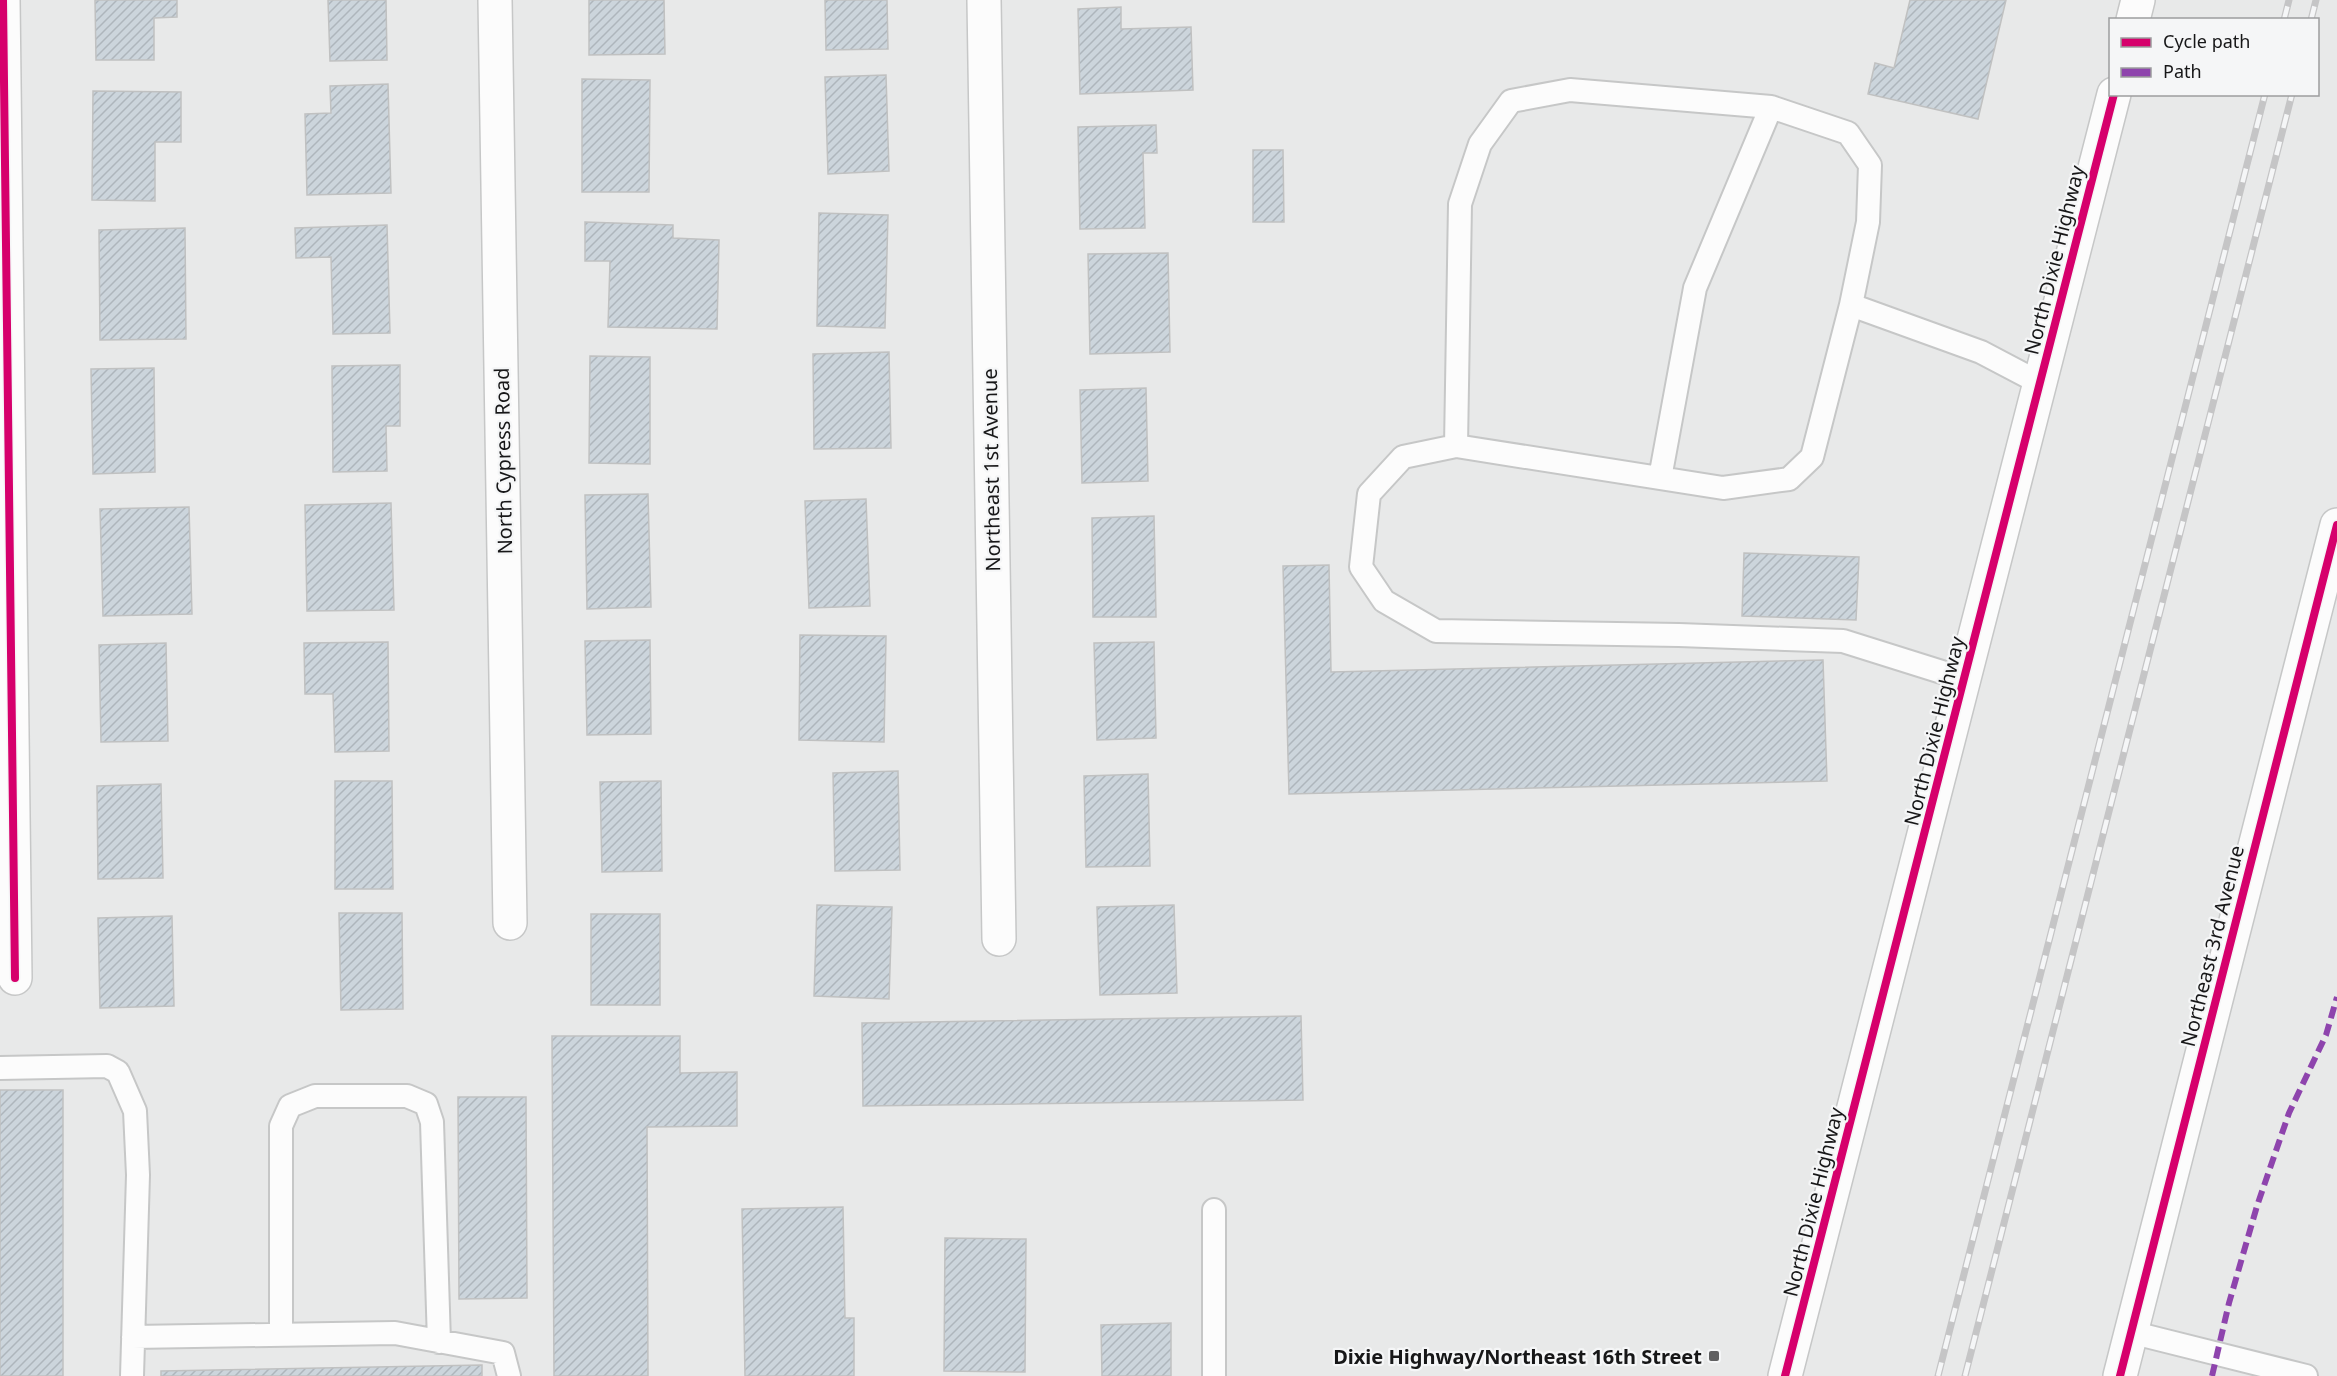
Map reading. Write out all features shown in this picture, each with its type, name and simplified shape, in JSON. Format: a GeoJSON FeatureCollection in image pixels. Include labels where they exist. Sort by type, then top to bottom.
{"type":"FeatureCollection","features":[{"type":"Feature","properties":{"kind":"street"},"geometry":{"type":"LineString","coordinates":[[3,0],[15,978]]}},
{"type":"Feature","properties":{"kind":"street","name":"North Cypress Road"},"geometry":{"type":"LineString","coordinates":[[495,0],[510,923]]}},
{"type":"Feature","properties":{"kind":"street","name":"Northeast 1st Avenue"},"geometry":{"type":"LineString","coordinates":[[984,0],[999,939]]}},
{"type":"Feature","properties":{"kind":"street"},"geometry":{"type":"LineString","coordinates":[[2134,18],[2138,0]]}},
{"type":"Feature","properties":{"kind":"street","name":"North Dixie Highway"},"geometry":{"type":"LineString","coordinates":[[1785,1376],[2113,96]]}},
{"type":"Feature","properties":{"kind":"street","name":"Northeast 3rd Avenue"},"geometry":{"type":"LineString","coordinates":[[2120,1376],[2337,525]]}},
{"type":"Feature","properties":{"kind":"lane"},"geometry":{"type":"LineString","coordinates":[[1456,446],[1460,204],[1480,144],[1511,102],[1570,90],[1771,106],[1848,133],[1870,165],[1868,222],[1851,305],[1812,457],[1789,479],[1723,488],[1456,446],[1403,457],[1369,494],[1361,567],[1384,601],[1436,631],[1679,635],[1843,641],[1964,679]]}},
{"type":"Feature","properties":{"kind":"lane"},"geometry":{"type":"LineString","coordinates":[[1660,478],[1695,288],[1771,106]]}},
{"type":"Feature","properties":{"kind":"lane"},"geometry":{"type":"LineString","coordinates":[[1851,305],[1981,352],[2040,383]]}},
{"type":"Feature","properties":{"kind":"lane"},"geometry":{"type":"LineString","coordinates":[[0,1068],[107,1066],[118,1072],[135,1111],[138,1175],[132,1376]]}},
{"type":"Feature","properties":{"kind":"lane"},"geometry":{"type":"LineString","coordinates":[[282,1335],[282,1126],[290,1106],[315,1095],[407,1095],[426,1104],[432,1122],[439,1342]]}},
{"type":"Feature","properties":{"kind":"lane"},"geometry":{"type":"LineString","coordinates":[[1214,1210],[1214,1376]]}},
{"type":"Feature","properties":{"kind":"lane"},"geometry":{"type":"LineString","coordinates":[[2130,1332],[2306,1376]]}},
{"type":"Feature","properties":{"kind":"lane"},"geometry":{"type":"LineString","coordinates":[[133,1337],[394,1333],[503,1353],[509,1376]]}},
{"type":"Feature","properties":{"kind":"building"},"geometry":{"type":"Polygon","coordinates":[[[95,0],[177,0],[177,17],[154,18],[154,60],[96,60],[95,0]]]}},
{"type":"Feature","properties":{"kind":"building"},"geometry":{"type":"Polygon","coordinates":[[[328,0],[386,0],[387,60],[330,61],[328,0]]]}},
{"type":"Feature","properties":{"kind":"building"},"geometry":{"type":"Polygon","coordinates":[[[589,0],[664,0],[665,54],[589,55],[589,0]]]}},
{"type":"Feature","properties":{"kind":"building"},"geometry":{"type":"Polygon","coordinates":[[[825,0],[887,0],[888,49],[826,50],[825,0]]]}},
{"type":"Feature","properties":{"kind":"building"},"geometry":{"type":"Polygon","coordinates":[[[1910,0],[2006,0],[1978,119],[1868,94],[1875,63],[1894,68],[1910,0]]]}},
{"type":"Feature","properties":{"kind":"building"},"geometry":{"type":"Polygon","coordinates":[[[1121,7],[1121,29],[1191,27],[1193,90],[1080,94],[1078,9],[1121,7]]]}},
{"type":"Feature","properties":{"kind":"building"},"geometry":{"type":"Polygon","coordinates":[[[886,75],[889,171],[828,174],[825,77],[886,75]]]}},
{"type":"Feature","properties":{"kind":"building"},"geometry":{"type":"Polygon","coordinates":[[[582,79],[650,80],[649,192],[582,192],[582,79]]]}},
{"type":"Feature","properties":{"kind":"building"},"geometry":{"type":"Polygon","coordinates":[[[388,84],[391,193],[307,195],[305,114],[331,113],[330,86],[388,84]]]}},
{"type":"Feature","properties":{"kind":"building"},"geometry":{"type":"Polygon","coordinates":[[[93,91],[181,92],[181,142],[155,142],[155,201],[92,200],[93,91]]]}},
{"type":"Feature","properties":{"kind":"building"},"geometry":{"type":"Polygon","coordinates":[[[1156,125],[1157,153],[1143,153],[1145,228],[1080,229],[1078,127],[1156,125]]]}},
{"type":"Feature","properties":{"kind":"building"},"geometry":{"type":"Polygon","coordinates":[[[1253,150],[1283,150],[1284,222],[1253,222],[1253,150]]]}},
{"type":"Feature","properties":{"kind":"building"},"geometry":{"type":"Polygon","coordinates":[[[819,213],[888,215],[885,328],[817,326],[819,213]]]}},
{"type":"Feature","properties":{"kind":"building"},"geometry":{"type":"Polygon","coordinates":[[[585,222],[673,225],[673,238],[719,240],[717,329],[608,327],[610,261],[585,261],[585,222]]]}},
{"type":"Feature","properties":{"kind":"building"},"geometry":{"type":"Polygon","coordinates":[[[387,225],[390,333],[333,334],[331,257],[296,258],[295,228],[387,225]]]}},
{"type":"Feature","properties":{"kind":"building"},"geometry":{"type":"Polygon","coordinates":[[[185,228],[186,339],[100,340],[99,230],[185,228]]]}},
{"type":"Feature","properties":{"kind":"building"},"geometry":{"type":"Polygon","coordinates":[[[1168,253],[1170,352],[1090,354],[1088,254],[1168,253]]]}},
{"type":"Feature","properties":{"kind":"building"},"geometry":{"type":"Polygon","coordinates":[[[889,352],[891,448],[814,449],[813,354],[889,352]]]}},
{"type":"Feature","properties":{"kind":"building"},"geometry":{"type":"Polygon","coordinates":[[[590,356],[650,357],[650,464],[589,463],[590,356]]]}},
{"type":"Feature","properties":{"kind":"building"},"geometry":{"type":"Polygon","coordinates":[[[400,365],[400,426],[386,426],[387,471],[333,472],[332,366],[400,365]]]}},
{"type":"Feature","properties":{"kind":"building"},"geometry":{"type":"Polygon","coordinates":[[[154,368],[155,472],[93,474],[91,369],[154,368]]]}},
{"type":"Feature","properties":{"kind":"building"},"geometry":{"type":"Polygon","coordinates":[[[1146,388],[1148,481],[1082,483],[1080,390],[1146,388]]]}},
{"type":"Feature","properties":{"kind":"building"},"geometry":{"type":"Polygon","coordinates":[[[648,494],[651,607],[587,609],[585,495],[648,494]]]}},
{"type":"Feature","properties":{"kind":"building"},"geometry":{"type":"Polygon","coordinates":[[[866,499],[870,606],[809,608],[805,501],[866,499]]]}},
{"type":"Feature","properties":{"kind":"building"},"geometry":{"type":"Polygon","coordinates":[[[391,503],[394,610],[307,611],[305,505],[391,503]]]}},
{"type":"Feature","properties":{"kind":"building"},"geometry":{"type":"Polygon","coordinates":[[[189,507],[192,614],[103,616],[100,509],[189,507]]]}},
{"type":"Feature","properties":{"kind":"building"},"geometry":{"type":"Polygon","coordinates":[[[1154,516],[1156,617],[1093,617],[1092,518],[1154,516]]]}},
{"type":"Feature","properties":{"kind":"building"},"geometry":{"type":"Polygon","coordinates":[[[1744,553],[1859,557],[1856,620],[1742,616],[1744,553]]]}},
{"type":"Feature","properties":{"kind":"building"},"geometry":{"type":"Polygon","coordinates":[[[1329,565],[1331,672],[1823,660],[1827,781],[1289,794],[1283,566],[1329,565]]]}},
{"type":"Feature","properties":{"kind":"building"},"geometry":{"type":"Polygon","coordinates":[[[800,635],[886,636],[884,742],[799,740],[800,635]]]}},
{"type":"Feature","properties":{"kind":"building"},"geometry":{"type":"Polygon","coordinates":[[[650,640],[651,734],[587,735],[585,641],[650,640]]]}},
{"type":"Feature","properties":{"kind":"building"},"geometry":{"type":"Polygon","coordinates":[[[388,642],[389,751],[335,752],[333,694],[305,694],[304,643],[388,642]]]}},
{"type":"Feature","properties":{"kind":"building"},"geometry":{"type":"Polygon","coordinates":[[[1154,642],[1156,738],[1097,740],[1094,643],[1154,642]]]}},
{"type":"Feature","properties":{"kind":"building"},"geometry":{"type":"Polygon","coordinates":[[[166,643],[168,741],[101,742],[99,645],[166,643]]]}},
{"type":"Feature","properties":{"kind":"building"},"geometry":{"type":"Polygon","coordinates":[[[898,771],[900,870],[835,871],[833,773],[898,771]]]}},
{"type":"Feature","properties":{"kind":"building"},"geometry":{"type":"Polygon","coordinates":[[[1148,774],[1150,866],[1086,867],[1084,776],[1148,774]]]}},
{"type":"Feature","properties":{"kind":"building"},"geometry":{"type":"Polygon","coordinates":[[[335,781],[392,781],[393,889],[335,889],[335,781]]]}},
{"type":"Feature","properties":{"kind":"building"},"geometry":{"type":"Polygon","coordinates":[[[661,781],[662,871],[602,872],[600,782],[661,781]]]}},
{"type":"Feature","properties":{"kind":"building"},"geometry":{"type":"Polygon","coordinates":[[[161,784],[163,878],[98,879],[97,786],[161,784]]]}},
{"type":"Feature","properties":{"kind":"building"},"geometry":{"type":"Polygon","coordinates":[[[817,905],[892,907],[889,999],[814,996],[817,905]]]}},
{"type":"Feature","properties":{"kind":"building"},"geometry":{"type":"Polygon","coordinates":[[[1174,905],[1177,993],[1100,995],[1097,907],[1174,905]]]}},
{"type":"Feature","properties":{"kind":"building"},"geometry":{"type":"Polygon","coordinates":[[[339,913],[402,913],[403,1009],[341,1010],[339,913]]]}},
{"type":"Feature","properties":{"kind":"building"},"geometry":{"type":"Polygon","coordinates":[[[591,914],[660,914],[660,1005],[591,1005],[591,914]]]}},
{"type":"Feature","properties":{"kind":"building"},"geometry":{"type":"Polygon","coordinates":[[[172,916],[174,1006],[100,1008],[98,918],[172,916]]]}},
{"type":"Feature","properties":{"kind":"building"},"geometry":{"type":"Polygon","coordinates":[[[1301,1016],[1303,1100],[863,1106],[862,1023],[1301,1016]]]}},
{"type":"Feature","properties":{"kind":"building"},"geometry":{"type":"Polygon","coordinates":[[[552,1036],[680,1036],[680,1073],[737,1072],[737,1126],[647,1127],[648,1376],[554,1376],[552,1036]]]}},
{"type":"Feature","properties":{"kind":"building"},"geometry":{"type":"Polygon","coordinates":[[[0,1090],[63,1090],[63,1376],[0,1376],[0,1090]]]}},
{"type":"Feature","properties":{"kind":"building"},"geometry":{"type":"Polygon","coordinates":[[[458,1097],[526,1097],[527,1298],[459,1299],[458,1097]]]}},
{"type":"Feature","properties":{"kind":"building"},"geometry":{"type":"Polygon","coordinates":[[[843,1207],[845,1318],[854,1318],[854,1376],[745,1376],[742,1209],[843,1207]]]}},
{"type":"Feature","properties":{"kind":"building"},"geometry":{"type":"Polygon","coordinates":[[[945,1238],[1026,1239],[1025,1372],[944,1371],[945,1238]]]}},
{"type":"Feature","properties":{"kind":"building"},"geometry":{"type":"Polygon","coordinates":[[[1171,1323],[1171,1376],[1102,1376],[1101,1325],[1171,1323]]]}},
{"type":"Feature","properties":{"kind":"building"},"geometry":{"type":"Polygon","coordinates":[[[482,1365],[482,1376],[161,1376],[161,1371],[482,1365]]]}},
{"type":"Feature","properties":{"kind":"railway"},"geometry":{"type":"LineString","coordinates":[[2284,18],[2289,0]]}},
{"type":"Feature","properties":{"kind":"railway"},"geometry":{"type":"LineString","coordinates":[[2312,18],[2316,0]]}},
{"type":"Feature","properties":{"kind":"railway"},"geometry":{"type":"LineString","coordinates":[[1938,1376],[2264,96]]}},
{"type":"Feature","properties":{"kind":"railway"},"geometry":{"type":"LineString","coordinates":[[1965,1376],[2291,96]]}},
{"type":"Feature","properties":{"kind":"marked path"},"geometry":{"type":"LineString","coordinates":[[2212,1376],[2229,1303],[2257,1206],[2289,1113],[2326,1035],[2337,997]]}},
{"type":"Feature","properties":{"kind":"cycle path"},"geometry":{"type":"LineString","coordinates":[[3,0],[15,978]]}},
{"type":"Feature","properties":{"kind":"cycle path"},"geometry":{"type":"LineString","coordinates":[[1785,1376],[2113,96]]}},
{"type":"Feature","properties":{"kind":"cycle path"},"geometry":{"type":"LineString","coordinates":[[2120,1376],[2337,525]]}},
{"type":"Feature","properties":{"kind":"place","name":"Dixie Highway/Northeast 16th Street"},"geometry":{"type":"Point","coordinates":[1714,1356]}}]}
